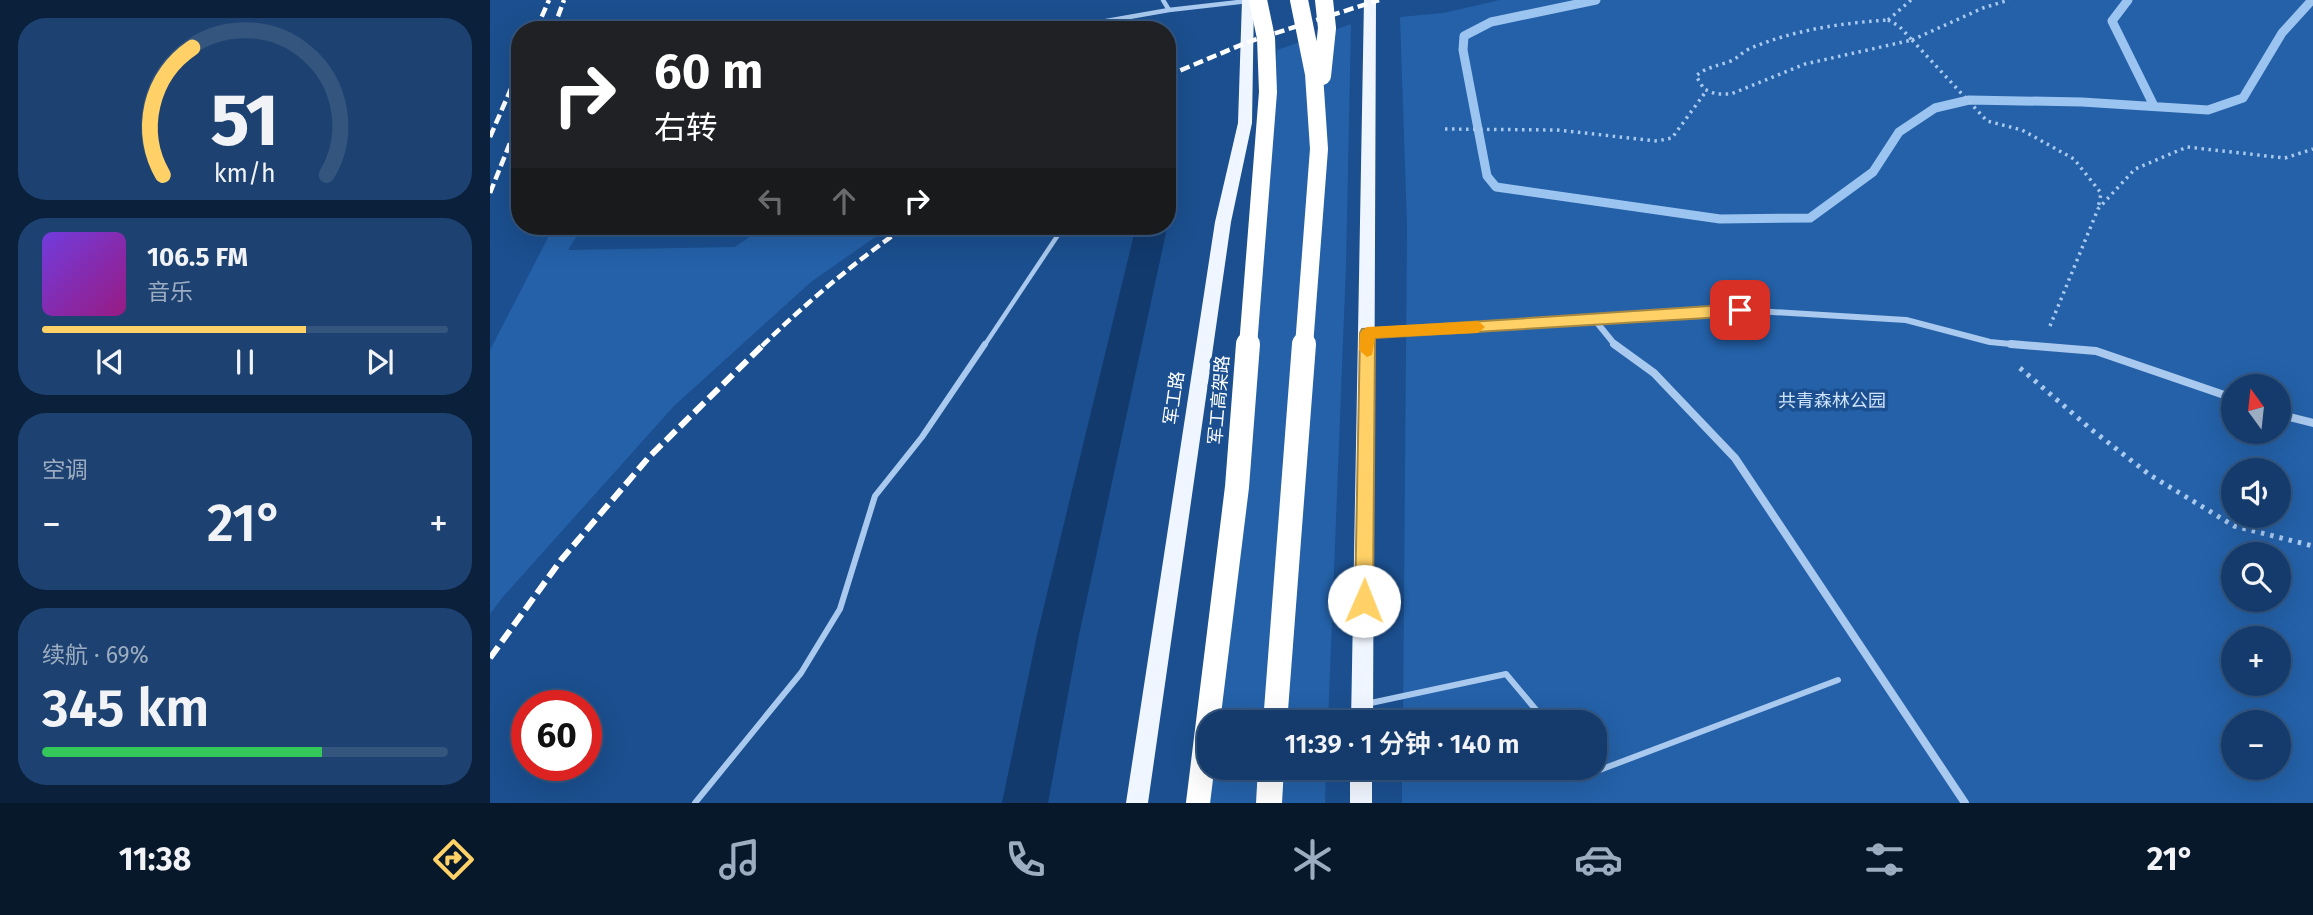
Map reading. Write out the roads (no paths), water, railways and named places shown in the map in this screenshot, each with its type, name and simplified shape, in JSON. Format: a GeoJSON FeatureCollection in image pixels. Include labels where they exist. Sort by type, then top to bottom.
{"type":"FeatureCollection","features":[{"type":"Feature","properties":{"kind":"highway","name":"军工高架路"},"geometry":{"type":"LineString","coordinates":[[1198,803],[1237,487],[1268,92],[1266,38],[1258,0]]}},
{"type":"Feature","properties":{"kind":"highway"},"geometry":{"type":"LineString","coordinates":[[1299,0],[1307,30],[1319,106]]}},
{"type":"Feature","properties":{"kind":"highway"},"geometry":{"type":"LineString","coordinates":[[1276,710],[1319,149],[1319,106],[1327,28],[1324,0]]}},
{"type":"Feature","properties":{"kind":"highway"},"geometry":{"type":"LineString","coordinates":[[1269,803],[1270,780]]}},
{"type":"Feature","properties":{"kind":"main road","name":"军工路"},"geometry":{"type":"LineString","coordinates":[[1137,803],[1223,222],[1245,123],[1248,0]]}},
{"type":"Feature","properties":{"kind":"main road"},"geometry":{"type":"LineString","coordinates":[[1362,710],[1370,0]]}},
{"type":"Feature","properties":{"kind":"main road"},"geometry":{"type":"LineString","coordinates":[[1361,780],[1361,803]]}},
{"type":"Feature","properties":{"kind":"street"},"geometry":{"type":"LineString","coordinates":[[1367,333],[1740,310],[1906,320],[1990,342],[2096,351],[2221,394]]}},
{"type":"Feature","properties":{"kind":"street"},"geometry":{"type":"LineString","coordinates":[[1594,319],[1616,346],[1654,373],[1735,457],[1965,803]]}},
{"type":"Feature","properties":{"kind":"street"},"geometry":{"type":"LineString","coordinates":[[2291,417],[2313,423]]}},
{"type":"Feature","properties":{"kind":"lane"},"geometry":{"type":"LineString","coordinates":[[1163,0],[1170,10]]}},
{"type":"Feature","properties":{"kind":"lane"},"geometry":{"type":"LineString","coordinates":[[1107,21],[1248,0]]}},
{"type":"Feature","properties":{"kind":"lane"},"geometry":{"type":"LineString","coordinates":[[695,803],[801,673],[840,609],[875,496],[922,437],[1058,235]]}},
{"type":"Feature","properties":{"kind":"lane"},"geometry":{"type":"LineString","coordinates":[[1376,710],[1506,674],[1536,710]]}},
{"type":"Feature","properties":{"kind":"lane"},"geometry":{"type":"LineString","coordinates":[[1607,767],[1838,680]]}},
{"type":"Feature","properties":{"kind":"waterway"},"geometry":{"type":"LineString","coordinates":[[1596,0],[1491,22],[1464,36],[1463,50],[1487,176],[1496,187],[1720,219],[1810,218],[1873,172],[1899,132],[1935,108],[1969,100],[2082,102],[2208,110],[2243,98],[2282,33],[2312,0]]}},
{"type":"Feature","properties":{"kind":"waterway"},"geometry":{"type":"LineString","coordinates":[[2128,0],[2112,21],[2154,106]]}},
{"type":"Feature","properties":{"kind":"waterway"},"geometry":{"type":"LineString","coordinates":[[1025,803],[1058,635],[1149,235]]}},
{"type":"Feature","properties":{"kind":"railway"},"geometry":{"type":"LineString","coordinates":[[540,21],[549,0]]}},
{"type":"Feature","properties":{"kind":"railway"},"geometry":{"type":"LineString","coordinates":[[556,21],[564,0]]}},
{"type":"Feature","properties":{"kind":"railway"},"geometry":{"type":"LineString","coordinates":[[1176,72],[1248,42],[1379,0]]}},
{"type":"Feature","properties":{"kind":"railway"},"geometry":{"type":"LineString","coordinates":[[490,137],[511,89]]}},
{"type":"Feature","properties":{"kind":"railway"},"geometry":{"type":"LineString","coordinates":[[490,193],[511,140]]}},
{"type":"Feature","properties":{"kind":"railway"},"geometry":{"type":"LineString","coordinates":[[762,346],[832,283],[894,235]]}},
{"type":"Feature","properties":{"kind":"railway"},"geometry":{"type":"LineString","coordinates":[[490,658],[561,560],[649,457],[764,344]]}},
{"type":"Feature","properties":{"kind":"park label","name":"共青森林公园"},"geometry":{"type":"Point","coordinates":[1832,401]}}]}
